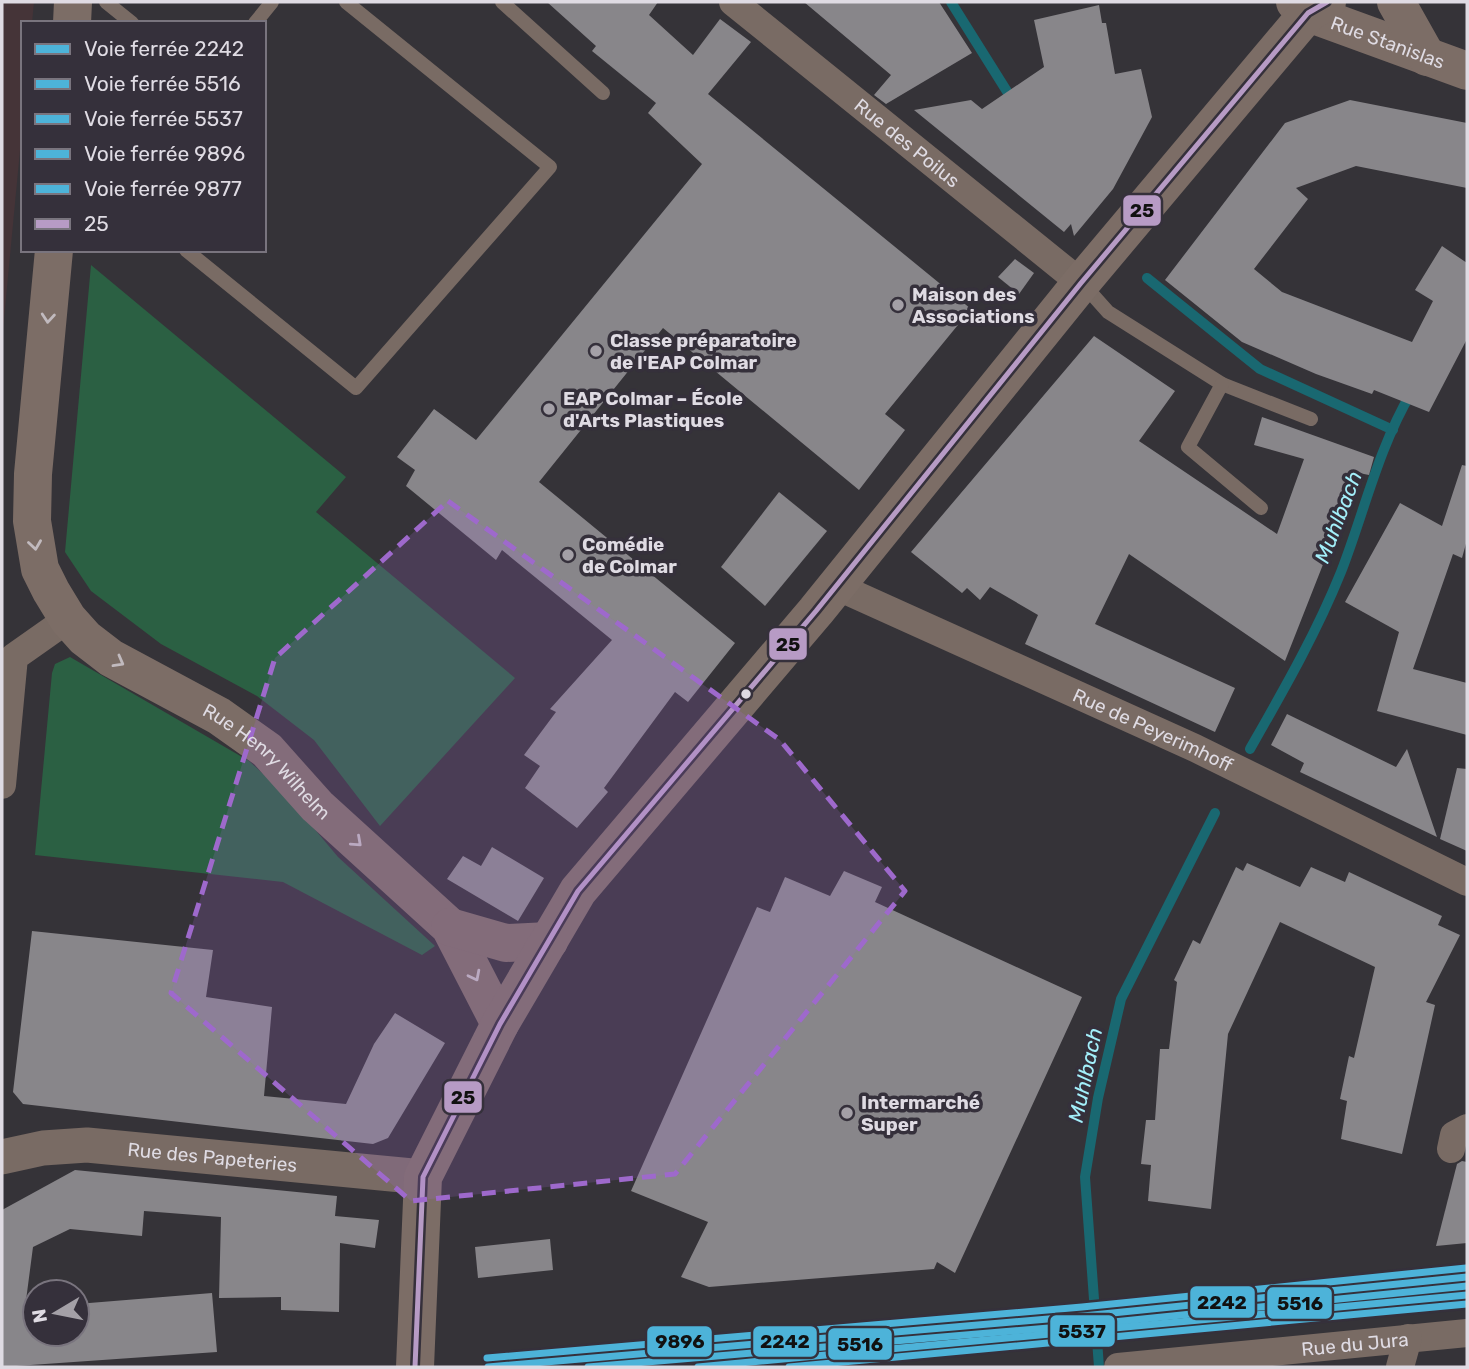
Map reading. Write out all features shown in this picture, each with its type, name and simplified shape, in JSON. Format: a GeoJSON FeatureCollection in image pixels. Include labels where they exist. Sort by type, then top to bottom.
{"type":"FeatureCollection","features":[{"type":"Feature","properties":{"kind":"main road"},"geometry":{"type":"LineString","coordinates":[[72,21],[73,2]]}},
{"type":"Feature","properties":{"kind":"main road"},"geometry":{"type":"LineString","coordinates":[[1396,2],[1427,57]]}},
{"type":"Feature","properties":{"kind":"main road"},"geometry":{"type":"LineString","coordinates":[[415,1367],[423,1177],[500,1024],[578,891],[836,586],[1081,283],[1311,5]]}},
{"type":"Feature","properties":{"kind":"main road","name":"Rue Stanislas"},"geometry":{"type":"LineString","coordinates":[[1311,5],[1427,57],[1467,71]]}},
{"type":"Feature","properties":{"kind":"main road","name":"Rue Henry Wilhelm"},"geometry":{"type":"LineString","coordinates":[[54,252],[33,474],[33,522],[40,569],[68,619],[85,638],[111,658],[219,716],[267,750],[317,806],[450,928],[500,1024]]}},
{"type":"Feature","properties":{"kind":"main road","name":"Rue Henry Wilhelm"},"geometry":{"type":"LineString","coordinates":[[450,928],[506,943],[549,941]]}},
{"type":"Feature","properties":{"kind":"street","name":"Rue des Poilus"},"geometry":{"type":"LineString","coordinates":[[733,2],[1081,283]]}},
{"type":"Feature","properties":{"kind":"street","name":"Rue de Peyerimhoff"},"geometry":{"type":"LineString","coordinates":[[836,586],[1195,748],[1467,882]]}},
{"type":"Feature","properties":{"kind":"street"},"geometry":{"type":"LineString","coordinates":[[2,786],[14,657],[68,619]]}},
{"type":"Feature","properties":{"kind":"street","name":"Rue des Papeteries"},"geometry":{"type":"LineString","coordinates":[[2,1157],[43,1148],[86,1145],[423,1177]]}},
{"type":"Feature","properties":{"kind":"street","name":"Rue du Jura"},"geometry":{"type":"LineString","coordinates":[[1118,1367],[1467,1333]]}},
{"type":"Feature","properties":{"kind":"street"},"geometry":{"type":"LineString","coordinates":[[1400,1367],[1408,1338]]}},
{"type":"Feature","properties":{"kind":"lane"},"geometry":{"type":"LineString","coordinates":[[107,2],[130,21]]}},
{"type":"Feature","properties":{"kind":"lane"},"geometry":{"type":"LineString","coordinates":[[257,21],[272,2]]}},
{"type":"Feature","properties":{"kind":"lane"},"geometry":{"type":"LineString","coordinates":[[188,252],[356,388],[550,167],[346,2]]}},
{"type":"Feature","properties":{"kind":"lane"},"geometry":{"type":"LineString","coordinates":[[502,2],[603,93]]}},
{"type":"Feature","properties":{"kind":"lane"},"geometry":{"type":"LineString","coordinates":[[1081,283],[1108,312],[1222,384],[1311,419]]}},
{"type":"Feature","properties":{"kind":"lane"},"geometry":{"type":"LineString","coordinates":[[1222,384],[1188,447],[1261,508]]}},
{"type":"Feature","properties":{"kind":"highlighted area"},"geometry":{"type":"Polygon","coordinates":[[[448,501],[780,740],[905,891],[675,1174],[411,1201],[171,993],[275,658],[448,501]]]}},
{"type":"Feature","properties":{"kind":"shaded area"},"geometry":{"type":"Polygon","coordinates":[[[2,2],[34,2],[32,21],[21,21],[21,140],[2,340],[2,2]]]}},
{"type":"Feature","properties":{"kind":"green space"},"geometry":{"type":"Polygon","coordinates":[[[91,265],[346,477],[316,512],[515,678],[380,826],[314,740],[257,696],[161,644],[91,591],[65,552],[91,265]]]}},
{"type":"Feature","properties":{"kind":"green space"},"geometry":{"type":"Polygon","coordinates":[[[70,657],[249,761],[286,795],[338,857],[435,946],[422,955],[283,882],[35,855],[52,673],[55,664],[70,657]]]}},
{"type":"Feature","properties":{"kind":"building"},"geometry":{"type":"Polygon","coordinates":[[[547,2],[658,2],[649,15],[693,55],[720,19],[751,42],[708,94],[971,309],[885,414],[905,430],[859,490],[663,328],[539,482],[735,643],[688,702],[675,692],[604,788],[608,792],[577,828],[525,788],[540,766],[524,755],[556,712],[550,709],[612,640],[502,550],[496,560],[406,486],[415,470],[397,457],[434,409],[476,440],[702,164],[648,113],[656,103],[592,51],[596,46],[547,2]]]}},
{"type":"Feature","properties":{"kind":"building"},"geometry":{"type":"Polygon","coordinates":[[[804,2],[939,2],[972,53],[886,104],[874,95],[891,75],[804,2]]]}},
{"type":"Feature","properties":{"kind":"building"},"geometry":{"type":"Polygon","coordinates":[[[1099,5],[1102,23],[1106,23],[1115,74],[1141,69],[1152,117],[1113,189],[1074,236],[1071,224],[1064,232],[914,110],[971,100],[982,109],[1044,67],[1034,20],[1099,5]]]}},
{"type":"Feature","properties":{"kind":"building"},"geometry":{"type":"Polygon","coordinates":[[[1350,100],[1467,123],[1467,188],[1356,166],[1296,188],[1308,199],[1254,269],[1282,292],[1412,342],[1433,301],[1415,290],[1442,246],[1467,263],[1467,339],[1429,412],[1374,390],[1372,394],[1316,374],[1242,342],[1165,280],[1285,123],[1350,100]]]}},
{"type":"Feature","properties":{"kind":"building"},"geometry":{"type":"Polygon","coordinates":[[[1015,259],[1034,273],[1019,294],[998,277],[1015,259]]]}},
{"type":"Feature","properties":{"kind":"building"},"geometry":{"type":"Polygon","coordinates":[[[1094,336],[1175,391],[1139,441],[1277,534],[1304,459],[1254,445],[1262,417],[1374,457],[1369,475],[1359,473],[1285,661],[1129,554],[1095,624],[1235,688],[1215,732],[1025,644],[1038,615],[990,587],[980,600],[967,588],[962,593],[911,552],[1094,336]]]}},
{"type":"Feature","properties":{"kind":"building"},"geometry":{"type":"Polygon","coordinates":[[[1462,465],[1467,466],[1467,540],[1462,558],[1453,554],[1413,669],[1467,683],[1467,735],[1377,711],[1399,632],[1345,602],[1400,503],[1442,526],[1462,465]]]}},
{"type":"Feature","properties":{"kind":"building"},"geometry":{"type":"Polygon","coordinates":[[[779,492],[827,531],[765,606],[721,567],[779,492]]]}},
{"type":"Feature","properties":{"kind":"building"},"geometry":{"type":"Polygon","coordinates":[[[1287,714],[1396,767],[1407,749],[1437,837],[1300,772],[1304,763],[1271,745],[1287,714]]]}},
{"type":"Feature","properties":{"kind":"building"},"geometry":{"type":"Polygon","coordinates":[[[1457,768],[1467,769],[1467,851],[1440,839],[1457,768]]]}},
{"type":"Feature","properties":{"kind":"building"},"geometry":{"type":"Polygon","coordinates":[[[492,847],[544,878],[518,921],[447,879],[463,856],[481,866],[492,847]]]}},
{"type":"Feature","properties":{"kind":"building"},"geometry":{"type":"Polygon","coordinates":[[[1247,863],[1300,887],[1311,867],[1345,882],[1349,872],[1442,916],[1438,925],[1460,935],[1426,1002],[1435,1005],[1402,1154],[1341,1139],[1347,1101],[1340,1099],[1349,1056],[1354,1058],[1375,967],[1280,922],[1228,1034],[1211,1209],[1148,1201],[1151,1165],[1141,1164],[1146,1120],[1155,1120],[1160,1049],[1169,1049],[1177,982],[1174,980],[1193,940],[1200,944],[1236,867],[1243,871],[1247,863]]]}},
{"type":"Feature","properties":{"kind":"building","name":"Intermarché Super"},"geometry":{"type":"Polygon","coordinates":[[[844,871],[882,887],[875,902],[1082,997],[955,1273],[937,1262],[934,1269],[709,1287],[681,1277],[708,1222],[631,1191],[757,907],[770,912],[785,877],[830,896],[844,871]]]}},
{"type":"Feature","properties":{"kind":"building"},"geometry":{"type":"Polygon","coordinates":[[[32,931],[213,950],[206,997],[272,1007],[264,1096],[346,1104],[374,1044],[395,1013],[445,1043],[388,1138],[373,1144],[23,1104],[13,1092],[32,931]]]}},
{"type":"Feature","properties":{"kind":"building"},"geometry":{"type":"Polygon","coordinates":[[[1467,1162],[1467,1243],[1436,1246],[1457,1164],[1467,1162]]]}},
{"type":"Feature","properties":{"kind":"building"},"geometry":{"type":"Polygon","coordinates":[[[75,1170],[337,1196],[335,1216],[379,1220],[375,1248],[340,1243],[339,1312],[281,1310],[281,1297],[219,1298],[221,1217],[144,1211],[142,1236],[70,1229],[33,1247],[29,1278],[21,1278],[21,1348],[91,1348],[91,1303],[212,1293],[217,1352],[2,1367],[2,1210],[75,1170]]]}},
{"type":"Feature","properties":{"kind":"building"},"geometry":{"type":"Polygon","coordinates":[[[550,1239],[553,1270],[478,1278],[475,1247],[550,1239]]]}},
{"type":"Feature","properties":{"kind":"waterway"},"geometry":{"type":"LineString","coordinates":[[951,2],[1013,101]]}},
{"type":"Feature","properties":{"kind":"waterway"},"geometry":{"type":"LineString","coordinates":[[1147,278],[1260,369],[1393,430]]}},
{"type":"Feature","properties":{"kind":"waterway","name":"Muhlbach"},"geometry":{"type":"LineString","coordinates":[[1250,749],[1321,618],[1341,572],[1389,436],[1411,393]]}},
{"type":"Feature","properties":{"kind":"waterway","name":"Muhlbach"},"geometry":{"type":"LineString","coordinates":[[1099,1367],[1085,1177],[1098,1098],[1121,999],[1215,813]]}},
{"type":"Feature","properties":{"kind":"rail line","name":"9896"},"geometry":{"type":"LineString","coordinates":[[487,1358],[1082,1307],[1466,1268]]}},
{"type":"Feature","properties":{"kind":"rail line","name":"2242"},"geometry":{"type":"LineString","coordinates":[[488,1367],[1083,1316],[1467,1277]]}},
{"type":"Feature","properties":{"kind":"rail line","name":"5516"},"geometry":{"type":"LineString","coordinates":[[588,1367],[1084,1325],[1467,1286]]}},
{"type":"Feature","properties":{"kind":"rail line","name":"5537"},"geometry":{"type":"LineString","coordinates":[[698,1367],[1467,1295]]}},
{"type":"Feature","properties":{"kind":"rail line","name":"9877"},"geometry":{"type":"LineString","coordinates":[[789,1367],[1467,1304]]}},
{"type":"Feature","properties":{"kind":"transit line","name":"25"},"geometry":{"type":"LineString","coordinates":[[415,1367],[423,1177],[500,1024],[578,891],[816,611],[1081,283],[1308,13],[1327,2]]}},
{"type":"Feature","properties":{"kind":"place","name":"Maison des Associations"},"geometry":{"type":"Point","coordinates":[898,305]}},
{"type":"Feature","properties":{"kind":"place","name":"Classe préparatoire de l'EAP Colmar"},"geometry":{"type":"Point","coordinates":[596,351]}},
{"type":"Feature","properties":{"kind":"place","name":"EAP Colmar – École d'Arts Plastiques"},"geometry":{"type":"Point","coordinates":[549,409]}},
{"type":"Feature","properties":{"kind":"place","name":"Comédie de Colmar"},"geometry":{"type":"Point","coordinates":[568,555]}},
{"type":"Feature","properties":{"kind":"place","name":"Intermarché Super"},"geometry":{"type":"Point","coordinates":[847,1113]}}]}
